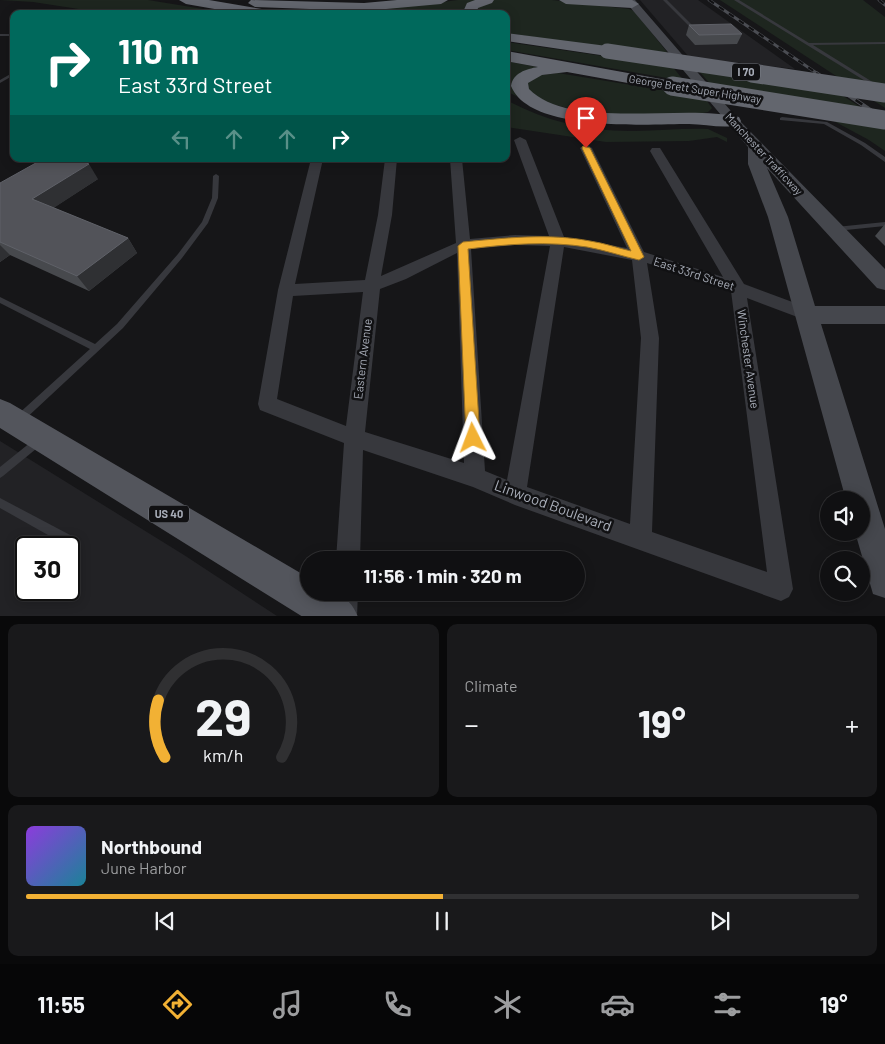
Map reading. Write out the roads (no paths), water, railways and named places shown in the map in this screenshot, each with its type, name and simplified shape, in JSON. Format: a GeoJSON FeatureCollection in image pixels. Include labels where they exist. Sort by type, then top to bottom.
{"type":"FeatureCollection","features":[{"type":"Feature","properties":{"kind":"highway"},"geometry":{"type":"LineString","coordinates":[[186,0],[245,10]]}},
{"type":"Feature","properties":{"kind":"highway"},"geometry":{"type":"LineString","coordinates":[[234,0],[300,10]]}},
{"type":"Feature","properties":{"kind":"highway"},"geometry":{"type":"LineString","coordinates":[[255,3],[364,6],[441,0]]}},
{"type":"Feature","properties":{"kind":"highway"},"geometry":{"type":"LineString","coordinates":[[470,10],[472,6],[487,0]]}},
{"type":"Feature","properties":{"kind":"highway"},"geometry":{"type":"LineString","coordinates":[[566,0],[631,2]]}},
{"type":"Feature","properties":{"kind":"highway"},"geometry":{"type":"LineString","coordinates":[[595,0],[631,2]]}},
{"type":"Feature","properties":{"kind":"highway"},"geometry":{"type":"LineString","coordinates":[[600,1],[604,0]]}},
{"type":"Feature","properties":{"kind":"highway","name":"George Brett Super Highway"},"geometry":{"type":"LineString","coordinates":[[510,37],[885,92]]}},
{"type":"Feature","properties":{"kind":"highway","name":"George Brett Super Highway"},"geometry":{"type":"LineString","coordinates":[[510,57],[672,86],[885,120]]}},
{"type":"Feature","properties":{"kind":"highway"},"geometry":{"type":"LineString","coordinates":[[567,67],[535,72],[524,77],[520,82],[519,88],[522,94],[544,106],[587,117],[624,120],[698,118],[732,121]]}},
{"type":"Feature","properties":{"kind":"highway"},"geometry":{"type":"LineString","coordinates":[[510,98],[548,115],[594,125],[653,127],[707,125],[732,121]]}},
{"type":"Feature","properties":{"kind":"main road","name":"Manchester Trafficway"},"geometry":{"type":"LineString","coordinates":[[631,2],[732,121],[885,282]]}},
{"type":"Feature","properties":{"kind":"main road"},"geometry":{"type":"LineString","coordinates":[[756,147],[757,164],[778,217],[885,582]]}},
{"type":"Feature","properties":{"kind":"main road"},"geometry":{"type":"LineString","coordinates":[[808,315],[885,314]]}},
{"type":"Feature","properties":{"kind":"main road","name":"US 40"},"geometry":{"type":"LineString","coordinates":[[19,424],[332,609]]}},
{"type":"Feature","properties":{"kind":"street"},"geometry":{"type":"LineString","coordinates":[[515,494],[558,240],[520,140]]}},
{"type":"Feature","properties":{"kind":"street"},"geometry":{"type":"LineString","coordinates":[[586,148],[639,257],[650,338],[641,537]]}},
{"type":"Feature","properties":{"kind":"street","name":"Winchester Avenue"},"geometry":{"type":"LineString","coordinates":[[656,151],[738,288],[781,588]]}},
{"type":"Feature","properties":{"kind":"street"},"geometry":{"type":"LineString","coordinates":[[286,290],[317,162]]}},
{"type":"Feature","properties":{"kind":"street","name":"Eastern Avenue"},"geometry":{"type":"LineString","coordinates":[[348,551],[354,438],[372,286],[385,215],[391,162]]}},
{"type":"Feature","properties":{"kind":"street"},"geometry":{"type":"LineString","coordinates":[[456,162],[463,246],[475,477]]}},
{"type":"Feature","properties":{"kind":"street","name":"East 33rd Street"},"geometry":{"type":"LineString","coordinates":[[286,290],[372,286],[392,279],[449,250],[463,246],[505,241],[558,240],[589,244],[716,278],[808,315]]}},
{"type":"Feature","properties":{"kind":"street","name":"Linwood Boulevard"},"geometry":{"type":"LineString","coordinates":[[286,290],[267,404],[354,438],[475,477],[515,494],[781,588]]}},
{"type":"Feature","properties":{"kind":"lane"},"geometry":{"type":"LineString","coordinates":[[665,0],[691,26]]}},
{"type":"Feature","properties":{"kind":"lane"},"geometry":{"type":"LineString","coordinates":[[736,0],[885,92]]}},
{"type":"Feature","properties":{"kind":"lane"},"geometry":{"type":"LineString","coordinates":[[809,44],[885,43]]}},
{"type":"Feature","properties":{"kind":"lane"},"geometry":{"type":"LineString","coordinates":[[782,119],[825,123],[863,144],[885,160]]}},
{"type":"Feature","properties":{"kind":"lane"},"geometry":{"type":"LineString","coordinates":[[0,473],[19,424],[132,313],[205,224],[216,198],[216,176]]}},
{"type":"Feature","properties":{"kind":"lane"},"geometry":{"type":"LineString","coordinates":[[836,229],[885,224]]}},
{"type":"Feature","properties":{"kind":"lane"},"geometry":{"type":"LineString","coordinates":[[0,300],[95,348]]}},
{"type":"Feature","properties":{"kind":"lane"},"geometry":{"type":"LineString","coordinates":[[0,503],[61,536]]}},
{"type":"Feature","properties":{"kind":"railway"},"geometry":{"type":"LineString","coordinates":[[709,0],[818,74]]}},
{"type":"Feature","properties":{"kind":"railway"},"geometry":{"type":"LineString","coordinates":[[879,0],[885,5]]}},
{"type":"Feature","properties":{"kind":"railway"},"geometry":{"type":"LineString","coordinates":[[816,73],[885,120]]}}]}
